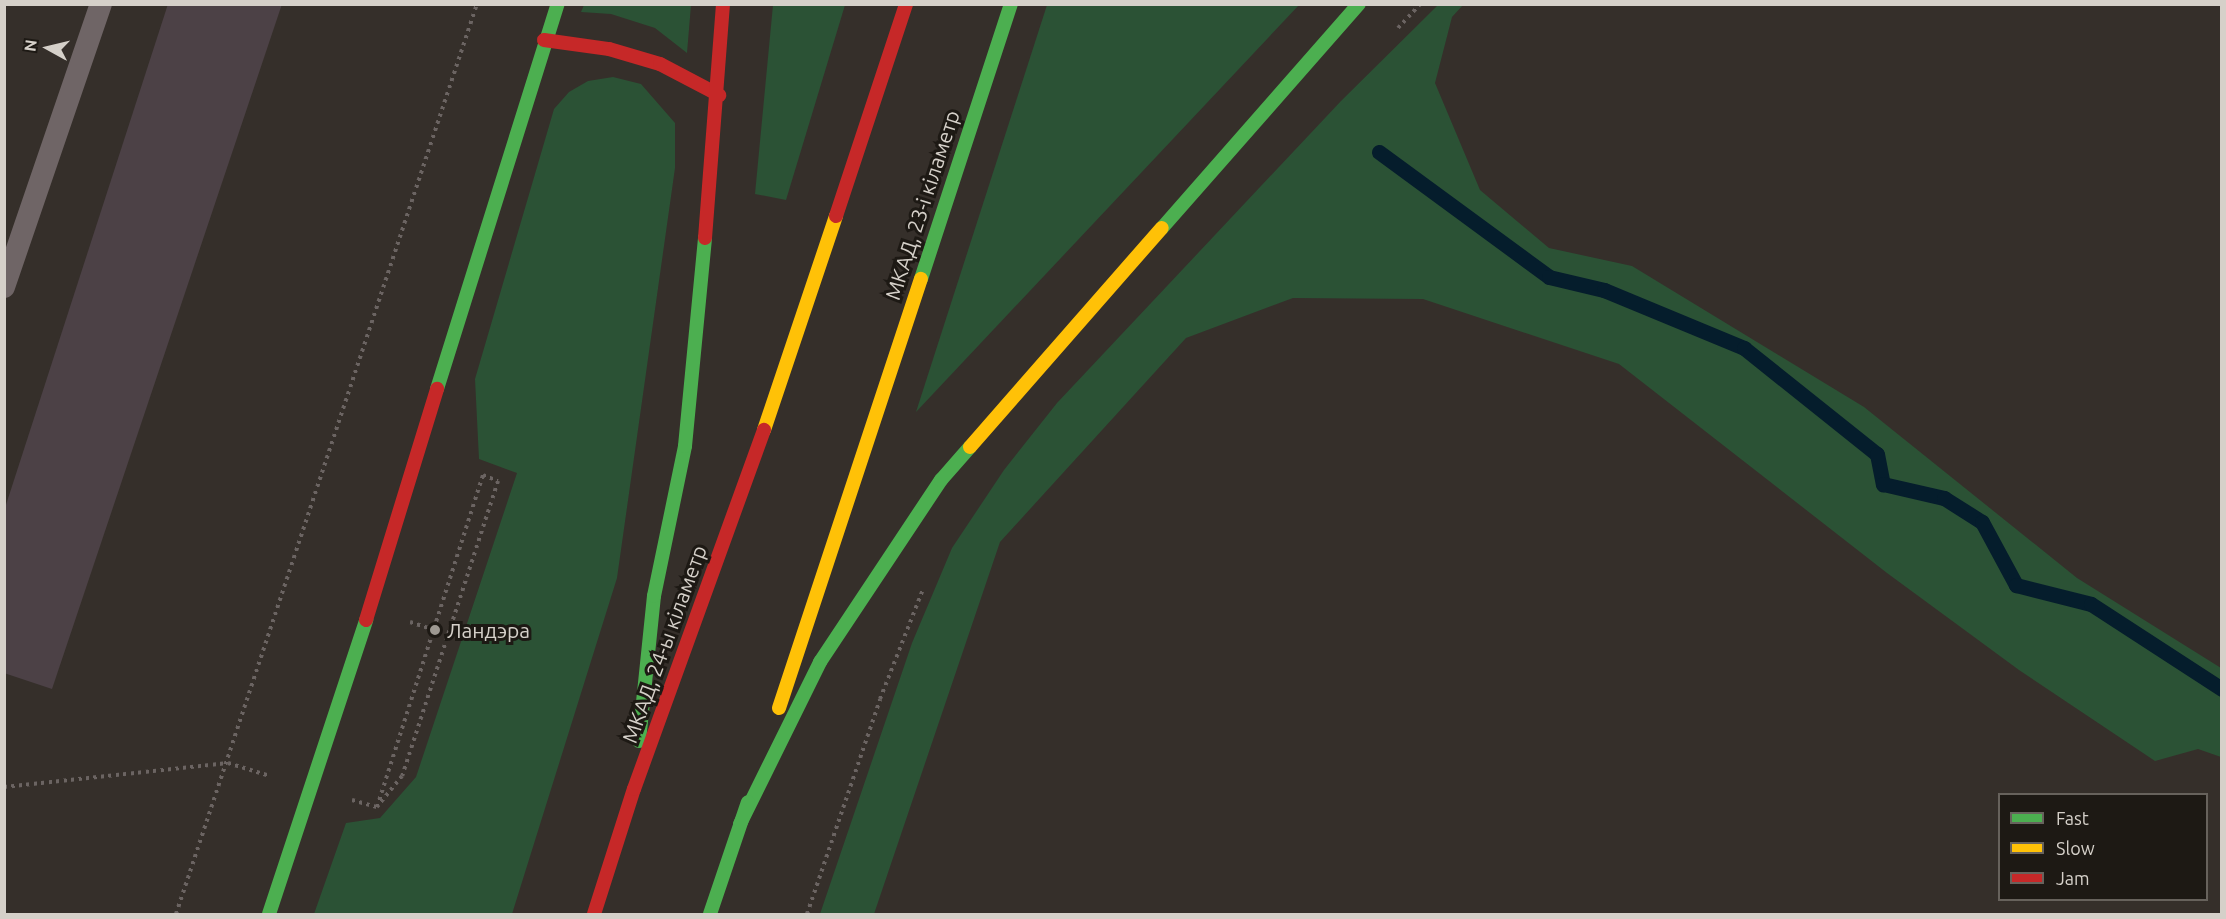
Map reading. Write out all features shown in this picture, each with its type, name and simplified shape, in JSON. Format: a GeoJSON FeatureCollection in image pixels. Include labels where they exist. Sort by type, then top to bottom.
{"type":"FeatureCollection","features":[{"type":"Feature","properties":{"kind":"main road"},"geometry":{"type":"LineString","coordinates":[[269,915],[544,40],[558,4]]}},
{"type":"Feature","properties":{"kind":"main road"},"geometry":{"type":"LineString","coordinates":[[634,789],[654,596],[685,446],[719,95],[723,4]]}},
{"type":"Feature","properties":{"kind":"main road","name":"МКАД, 24-ы кіламетр"},"geometry":{"type":"LineString","coordinates":[[594,915],[634,789],[779,390],[906,4]]}},
{"type":"Feature","properties":{"kind":"main road","name":"МКАД, 23-і кіламетр"},"geometry":{"type":"LineString","coordinates":[[740,824],[1011,4]]}},
{"type":"Feature","properties":{"kind":"main road"},"geometry":{"type":"LineString","coordinates":[[710,915],[740,824],[820,662],[941,480],[1359,4]]}},
{"type":"Feature","properties":{"kind":"main road"},"geometry":{"type":"LineString","coordinates":[[544,40],[609,49],[660,64],[719,95]]}},
{"type":"Feature","properties":{"kind":"lane"},"geometry":{"type":"LineString","coordinates":[[4,287],[10,252],[101,4]]}},
{"type":"Feature","properties":{"kind":"path"},"geometry":{"type":"LineString","coordinates":[[176,915],[477,4]]}},
{"type":"Feature","properties":{"kind":"path"},"geometry":{"type":"LineString","coordinates":[[1395,30],[1420,4]]}},
{"type":"Feature","properties":{"kind":"path"},"geometry":{"type":"LineString","coordinates":[[483,475],[498,481],[402,776],[377,807],[483,475]]}},
{"type":"Feature","properties":{"kind":"path"},"geometry":{"type":"LineString","coordinates":[[807,915],[880,699],[925,585]]}},
{"type":"Feature","properties":{"kind":"path"},"geometry":{"type":"LineString","coordinates":[[4,787],[228,763]]}},
{"type":"Feature","properties":{"kind":"green space"},"geometry":{"type":"Polygon","coordinates":[[[584,5],[691,5],[687,53],[655,28],[611,14],[581,12],[584,5]]]}},
{"type":"Feature","properties":{"kind":"green space"},"geometry":{"type":"Polygon","coordinates":[[[773,5],[845,5],[786,200],[755,194],[773,5]]]}},
{"type":"Feature","properties":{"kind":"green space"},"geometry":{"type":"Polygon","coordinates":[[[1047,5],[1299,5],[916,412],[1047,5]]]}},
{"type":"Feature","properties":{"kind":"green space"},"geometry":{"type":"Polygon","coordinates":[[[1438,5],[1463,5],[1452,17],[1435,83],[1480,190],[1549,248],[1632,266],[1864,407],[2077,578],[2221,668],[2221,757],[2198,749],[2155,761],[2019,670],[1887,573],[1619,364],[1423,299],[1293,298],[1186,338],[1000,542],[874,914],[820,914],[912,643],[952,548],[1004,470],[1057,403],[1341,101],[1438,5]]]}},
{"type":"Feature","properties":{"kind":"green space"},"geometry":{"type":"Polygon","coordinates":[[[613,77],[641,84],[675,123],[675,168],[617,578],[512,914],[314,914],[346,823],[380,818],[416,777],[517,473],[479,459],[475,379],[554,109],[569,92],[588,81],[613,77]]]}},
{"type":"Feature","properties":{"kind":"building"},"geometry":{"type":"Polygon","coordinates":[[[168,4],[282,4],[52,689],[4,673],[4,511],[168,4]]]}},
{"type":"Feature","properties":{"kind":"waterway"},"geometry":{"type":"LineString","coordinates":[[1379,152],[1549,277],[1604,290],[1744,348],[1877,454],[1883,484],[1944,498],[1982,522],[2016,585],[2091,604],[2222,689]]}},
{"type":"Feature","properties":{"kind":"traffic: fast"},"geometry":{"type":"LineString","coordinates":[[437,389],[558,4]]}},
{"type":"Feature","properties":{"kind":"traffic: fast"},"geometry":{"type":"LineString","coordinates":[[921,279],[1011,4]]}},
{"type":"Feature","properties":{"kind":"traffic: fast"},"geometry":{"type":"LineString","coordinates":[[1162,228],[1359,4]]}},
{"type":"Feature","properties":{"kind":"traffic: fast"},"geometry":{"type":"LineString","coordinates":[[639,741],[654,596],[685,446],[705,238]]}},
{"type":"Feature","properties":{"kind":"traffic: fast"},"geometry":{"type":"LineString","coordinates":[[740,824],[820,662],[941,480],[970,447]]}},
{"type":"Feature","properties":{"kind":"traffic: fast"},"geometry":{"type":"LineString","coordinates":[[269,914],[366,620]]}},
{"type":"Feature","properties":{"kind":"traffic: fast"},"geometry":{"type":"LineString","coordinates":[[710,914],[748,802]]}},
{"type":"Feature","properties":{"kind":"traffic: slow"},"geometry":{"type":"LineString","coordinates":[[764,430],[836,216]]}},
{"type":"Feature","properties":{"kind":"traffic: slow"},"geometry":{"type":"LineString","coordinates":[[970,447],[1162,228]]}},
{"type":"Feature","properties":{"kind":"traffic: slow"},"geometry":{"type":"LineString","coordinates":[[779,708],[921,279]]}},
{"type":"Feature","properties":{"kind":"traffic: jam"},"geometry":{"type":"LineString","coordinates":[[705,238],[723,4]]}},
{"type":"Feature","properties":{"kind":"traffic: jam"},"geometry":{"type":"LineString","coordinates":[[836,216],[906,4]]}},
{"type":"Feature","properties":{"kind":"traffic: jam"},"geometry":{"type":"LineString","coordinates":[[544,40],[609,49],[660,64],[719,95]]}},
{"type":"Feature","properties":{"kind":"traffic: jam"},"geometry":{"type":"LineString","coordinates":[[366,620],[437,389]]}},
{"type":"Feature","properties":{"kind":"traffic: jam"},"geometry":{"type":"LineString","coordinates":[[594,914],[634,789],[764,430]]}},
{"type":"Feature","properties":{"kind":"place","name":"Ландэра"},"geometry":{"type":"Point","coordinates":[435,630]}}]}
